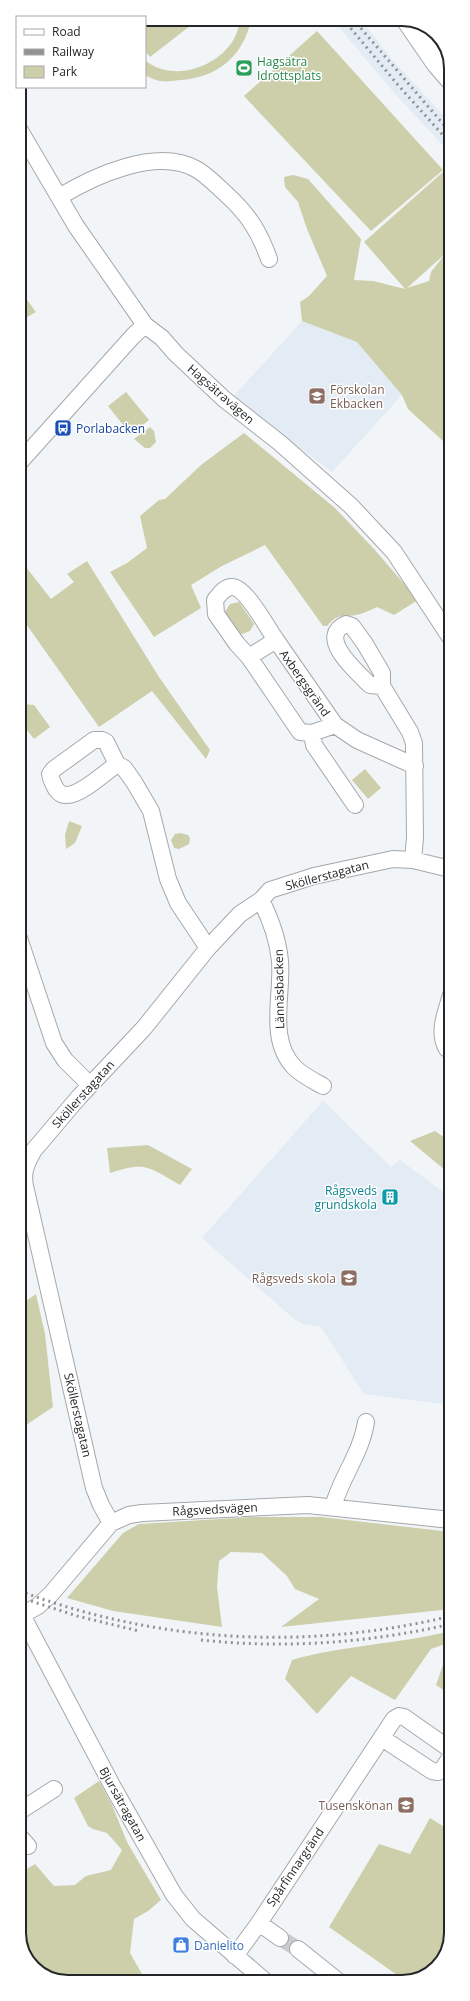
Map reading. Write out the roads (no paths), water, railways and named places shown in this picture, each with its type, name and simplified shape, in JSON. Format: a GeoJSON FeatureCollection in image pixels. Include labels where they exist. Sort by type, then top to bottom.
{"type":"FeatureCollection","features":[{"type":"Feature","properties":{"kind":"main road"},"geometry":{"type":"LineString","coordinates":[[411,27],[444,72]]}},
{"type":"Feature","properties":{"kind":"street","name":"Hagsätravägen"},"geometry":{"type":"LineString","coordinates":[[26,141],[80,232],[145,325],[162,338],[224,399],[280,443],[352,506],[394,552],[444,628]]}},
{"type":"Feature","properties":{"kind":"street"},"geometry":{"type":"LineString","coordinates":[[59,197],[80,184],[110,171],[138,164],[177,162],[196,169],[244,211],[262,238],[268,259]]}},
{"type":"Feature","properties":{"kind":"street"},"geometry":{"type":"LineString","coordinates":[[26,455],[133,336],[145,325]]}},
{"type":"Feature","properties":{"kind":"street","name":"Axbergsgränd"},"geometry":{"type":"LineString","coordinates":[[335,725],[312,733],[300,732],[249,656],[237,644],[216,614],[215,600],[222,590],[232,587],[240,589],[246,596],[335,725],[357,740],[415,766]]}},
{"type":"Feature","properties":{"kind":"street","name":"Axbergsgränd"},"geometry":{"type":"LineString","coordinates":[[249,656],[276,640]]}},
{"type":"Feature","properties":{"kind":"street"},"geometry":{"type":"LineString","coordinates":[[382,686],[410,732],[414,743],[415,838],[413,860]]}},
{"type":"Feature","properties":{"kind":"street","name":"Axbergsgränd"},"geometry":{"type":"LineString","coordinates":[[312,733],[314,745],[355,805]]}},
{"type":"Feature","properties":{"kind":"street"},"geometry":{"type":"LineString","coordinates":[[117,764],[124,768],[151,811],[168,879],[178,903],[208,948]]}},
{"type":"Feature","properties":{"kind":"street","name":"Sköllerstagatan"},"geometry":{"type":"LineString","coordinates":[[26,1161],[90,1085],[144,1028],[208,948],[240,914],[261,900],[270,890],[314,876],[393,860],[413,860],[444,868]]}},
{"type":"Feature","properties":{"kind":"street","name":"Lännäsbacken"},"geometry":{"type":"LineString","coordinates":[[261,900],[272,921],[278,942],[280,962],[278,1028],[282,1050],[294,1068],[323,1086]]}},
{"type":"Feature","properties":{"kind":"street"},"geometry":{"type":"LineString","coordinates":[[26,959],[54,1042],[65,1060],[90,1085]]}},
{"type":"Feature","properties":{"kind":"street"},"geometry":{"type":"LineString","coordinates":[[444,1023],[442,1032],[442,1041],[444,1044]]}},
{"type":"Feature","properties":{"kind":"street","name":"Sköllerstagatan"},"geometry":{"type":"LineString","coordinates":[[26,1190],[94,1488],[111,1523]]}},
{"type":"Feature","properties":{"kind":"street"},"geometry":{"type":"LineString","coordinates":[[333,1507],[337,1493],[363,1439],[366,1422]]}},
{"type":"Feature","properties":{"kind":"street","name":"Rågsvedsvägen"},"geometry":{"type":"LineString","coordinates":[[26,1613],[38,1606],[51,1594],[111,1523],[129,1515],[283,1505],[333,1507],[444,1519]]}},
{"type":"Feature","properties":{"kind":"street","name":"Bjursätragatan"},"geometry":{"type":"LineString","coordinates":[[26,1625],[114,1790],[174,1895],[192,1919],[235,1956],[251,1975]]}},
{"type":"Feature","properties":{"kind":"street","name":"Spårfinnargränd"},"geometry":{"type":"LineString","coordinates":[[235,1956],[259,1923],[394,1719],[399,1716],[404,1717],[444,1745]]}},
{"type":"Feature","properties":{"kind":"street"},"geometry":{"type":"LineString","coordinates":[[382,1738],[432,1771],[438,1772],[444,1767]]}},
{"type":"Feature","properties":{"kind":"street"},"geometry":{"type":"LineString","coordinates":[[26,1807],[54,1789]]}},
{"type":"Feature","properties":{"kind":"street"},"geometry":{"type":"LineString","coordinates":[[259,1923],[280,1938]]}},
{"type":"Feature","properties":{"kind":"street"},"geometry":{"type":"LineString","coordinates":[[298,1949],[330,1975]]}},
{"type":"Feature","properties":{"kind":"tunnel"},"geometry":{"type":"LineString","coordinates":[[280,1938],[298,1949]]}},
{"type":"Feature","properties":{"kind":"railway"},"geometry":{"type":"LineString","coordinates":[[349,26],[398,85],[444,136]]}},
{"type":"Feature","properties":{"kind":"railway"},"geometry":{"type":"LineString","coordinates":[[359,26],[444,125]]}},
{"type":"Feature","properties":{"kind":"railway"},"geometry":{"type":"LineString","coordinates":[[26,1593],[72,1608],[125,1622],[179,1631],[233,1636],[288,1637],[342,1634],[397,1627],[444,1617]]}},
{"type":"Feature","properties":{"kind":"railway"},"geometry":{"type":"LineString","coordinates":[[31,1601],[77,1616],[139,1631]]}},
{"type":"Feature","properties":{"kind":"railway"},"geometry":{"type":"LineString","coordinates":[[201,1640],[232,1643],[295,1644],[358,1640],[420,1631],[444,1626]]}},
{"type":"Feature","properties":{"kind":"place","name":"Hagsätra Idrottsplats"},"geometry":{"type":"Point","coordinates":[244,68]}},
{"type":"Feature","properties":{"kind":"place","name":"Förskolan Ekbacken"},"geometry":{"type":"Point","coordinates":[317,396]}},
{"type":"Feature","properties":{"kind":"place","name":"Porlabacken"},"geometry":{"type":"Point","coordinates":[63,428]}},
{"type":"Feature","properties":{"kind":"place","name":"Rågsveds grundskola"},"geometry":{"type":"Point","coordinates":[390,1197]}},
{"type":"Feature","properties":{"kind":"place","name":"Rågsveds skola"},"geometry":{"type":"Point","coordinates":[349,1278]}},
{"type":"Feature","properties":{"kind":"place","name":"Tusenskönan"},"geometry":{"type":"Point","coordinates":[406,1805]}},
{"type":"Feature","properties":{"kind":"place","name":"Danielito"},"geometry":{"type":"Point","coordinates":[181,1945]}}]}
